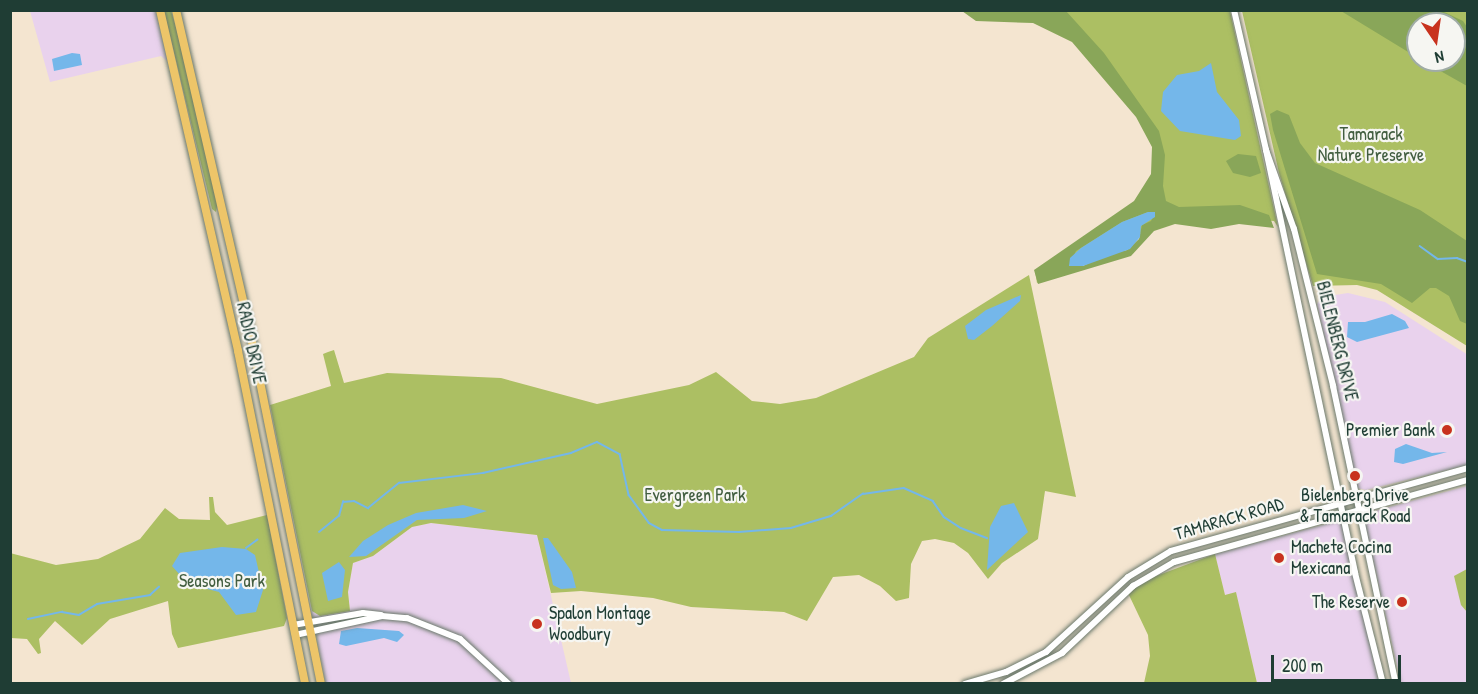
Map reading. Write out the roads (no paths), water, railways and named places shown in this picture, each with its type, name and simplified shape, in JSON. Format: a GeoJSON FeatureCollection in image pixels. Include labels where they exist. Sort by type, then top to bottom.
{"type":"FeatureCollection","features":[{"type":"Feature","properties":{"kind":"main road","name":"RADIO DRIVE"},"geometry":{"type":"LineString","coordinates":[[160,10],[236,341],[305,684]]}},
{"type":"Feature","properties":{"kind":"main road","name":"RADIO DRIVE"},"geometry":{"type":"LineString","coordinates":[[176,10],[251,336],[321,684]]}},
{"type":"Feature","properties":{"kind":"street","name":"BIELENBERG DRIVE"},"geometry":{"type":"LineString","coordinates":[[1235,10],[1383,684]]}},
{"type":"Feature","properties":{"kind":"street","name":"BIELENBERG DRIVE"},"geometry":{"type":"LineString","coordinates":[[1266,150],[1308,284],[1396,684]]}},
{"type":"Feature","properties":{"kind":"street","name":"TAMARACK ROAD"},"geometry":{"type":"LineString","coordinates":[[964,684],[1006,672],[1046,652],[1128,577],[1171,551],[1467,468]]}},
{"type":"Feature","properties":{"kind":"street","name":"TAMARACK ROAD"},"geometry":{"type":"LineString","coordinates":[[1003,684],[1062,653],[1133,586],[1160,568],[1200,553],[1467,480]]}},
{"type":"Feature","properties":{"kind":"street"},"geometry":{"type":"LineString","coordinates":[[293,625],[363,613],[420,621],[450,634],[509,684]]}},
{"type":"Feature","properties":{"kind":"street"},"geometry":{"type":"LineString","coordinates":[[295,635],[382,616]]}},
{"type":"Feature","properties":{"kind":"street"},"geometry":{"type":"LineString","coordinates":[[499,674],[502,684]]}},
{"type":"Feature","properties":{"kind":"water"},"geometry":{"type":"Polygon","coordinates":[[[72,53],[80,54],[82,65],[54,71],[52,59],[72,53]]]}},
{"type":"Feature","properties":{"kind":"water"},"geometry":{"type":"Polygon","coordinates":[[[1211,63],[1217,92],[1239,120],[1241,136],[1235,140],[1180,131],[1161,111],[1163,92],[1177,75],[1199,71],[1211,63]]]}},
{"type":"Feature","properties":{"kind":"water"},"geometry":{"type":"Polygon","coordinates":[[[1148,212],[1155,212],[1155,217],[1141,226],[1140,237],[1130,249],[1083,266],[1069,266],[1070,258],[1081,248],[1122,222],[1148,212]]]}},
{"type":"Feature","properties":{"kind":"water"},"geometry":{"type":"Polygon","coordinates":[[[1021,295],[1020,301],[992,326],[974,340],[968,339],[965,326],[986,310],[1021,295]]]}},
{"type":"Feature","properties":{"kind":"water"},"geometry":{"type":"Polygon","coordinates":[[[1392,314],[1405,321],[1409,328],[1357,342],[1347,337],[1348,322],[1365,322],[1392,314]]]}},
{"type":"Feature","properties":{"kind":"water"},"geometry":{"type":"Polygon","coordinates":[[[1406,444],[1432,453],[1447,452],[1403,464],[1394,462],[1395,449],[1406,444]]]}},
{"type":"Feature","properties":{"kind":"water"},"geometry":{"type":"Polygon","coordinates":[[[1014,503],[1028,532],[987,570],[990,527],[1001,506],[1014,503]]]}},
{"type":"Feature","properties":{"kind":"water"},"geometry":{"type":"Polygon","coordinates":[[[463,505],[487,511],[464,518],[417,520],[366,556],[349,557],[363,541],[388,525],[416,513],[463,505]]]}},
{"type":"Feature","properties":{"kind":"water"},"geometry":{"type":"Polygon","coordinates":[[[543,538],[548,538],[572,572],[576,588],[561,589],[553,585],[543,538]]]}},
{"type":"Feature","properties":{"kind":"water"},"geometry":{"type":"Polygon","coordinates":[[[222,547],[246,549],[255,555],[263,590],[256,612],[236,615],[219,592],[188,584],[172,566],[180,553],[222,547]]]}},
{"type":"Feature","properties":{"kind":"water"},"geometry":{"type":"Polygon","coordinates":[[[339,562],[345,570],[342,597],[328,601],[322,573],[339,562]]]}},
{"type":"Feature","properties":{"kind":"water"},"geometry":{"type":"Polygon","coordinates":[[[357,628],[399,631],[404,635],[397,642],[384,638],[346,646],[339,644],[341,631],[357,628]]]}},
{"type":"Feature","properties":{"kind":"waterway"},"geometry":{"type":"LineString","coordinates":[[1420,246],[1438,259],[1457,258],[1468,262]]}},
{"type":"Feature","properties":{"kind":"waterway"},"geometry":{"type":"LineString","coordinates":[[319,532],[339,516],[343,502],[354,501],[368,508],[399,483],[483,473],[571,453],[597,442],[620,454],[629,495],[649,523],[662,530],[739,532],[791,528],[831,516],[863,494],[904,488],[933,501],[944,517],[961,528],[987,538]]}},
{"type":"Feature","properties":{"kind":"waterway"},"geometry":{"type":"LineString","coordinates":[[246,548],[257,540]]}},
{"type":"Feature","properties":{"kind":"waterway"},"geometry":{"type":"LineString","coordinates":[[28,619],[62,612],[79,615],[97,604],[150,595],[159,587]]}},
{"type":"Feature","properties":{"kind":"place","name":"Premier Bank"},"geometry":{"type":"Point","coordinates":[1447,430]}},
{"type":"Feature","properties":{"kind":"place","name":"Bielenberg Drive & Tamarack Road"},"geometry":{"type":"Point","coordinates":[1355,476]}},
{"type":"Feature","properties":{"kind":"place","name":"Machete Cocina Mexicana"},"geometry":{"type":"Point","coordinates":[1279,558]}},
{"type":"Feature","properties":{"kind":"place","name":"The Reserve"},"geometry":{"type":"Point","coordinates":[1402,602]}},
{"type":"Feature","properties":{"kind":"place","name":"Spalon Montage Woodbury"},"geometry":{"type":"Point","coordinates":[537,624]}},
{"type":"Feature","properties":{"kind":"park label","name":"Tamarack Nature Preserve"},"geometry":{"type":"Point","coordinates":[1371,145]}},
{"type":"Feature","properties":{"kind":"park label","name":"Evergreen Park"},"geometry":{"type":"Point","coordinates":[695,495]}},
{"type":"Feature","properties":{"kind":"park label","name":"Seasons Park"},"geometry":{"type":"Point","coordinates":[222,581]}}]}
